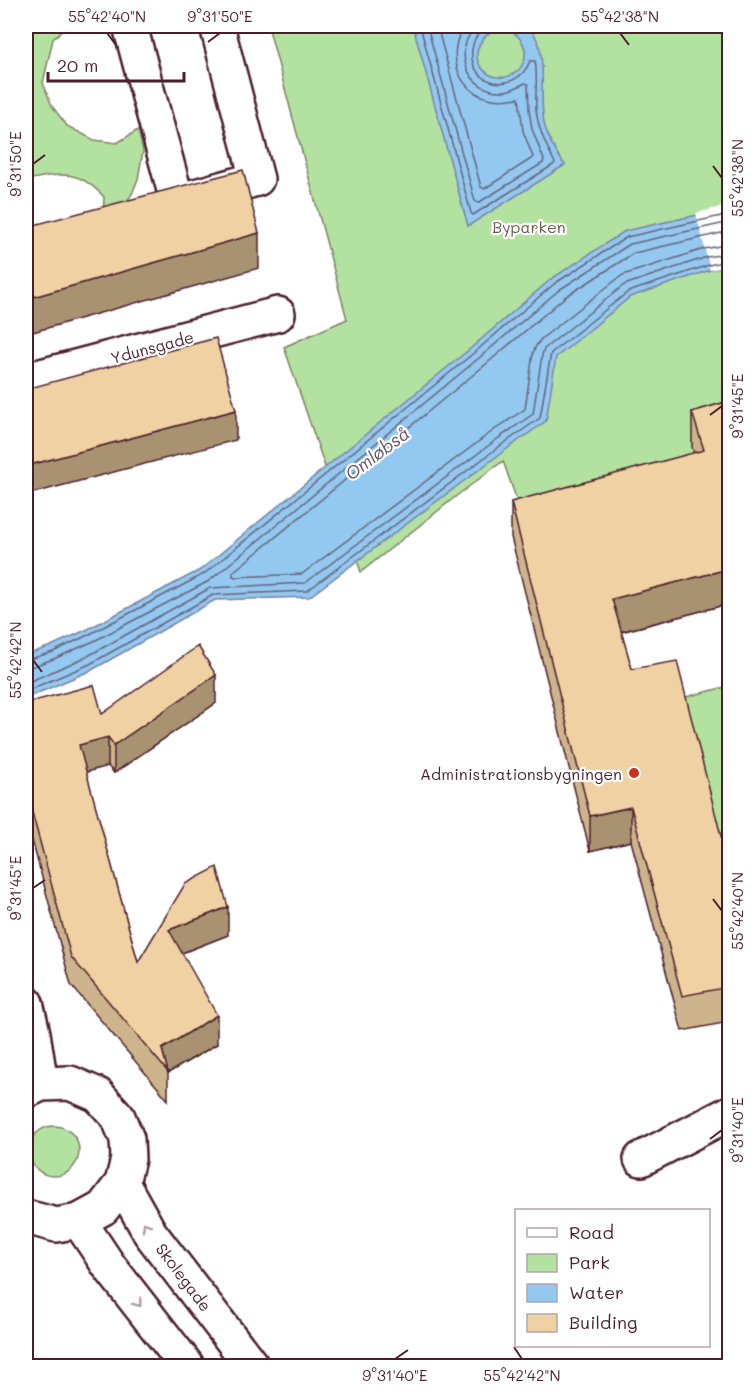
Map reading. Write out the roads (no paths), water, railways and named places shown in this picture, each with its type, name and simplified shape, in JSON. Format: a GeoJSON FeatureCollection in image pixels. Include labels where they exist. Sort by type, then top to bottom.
{"type":"FeatureCollection","features":[{"type":"Feature","properties":{"kind":"street"},"geometry":{"type":"LineString","coordinates":[[130,26],[177,201],[257,179],[217,26]]}},
{"type":"Feature","properties":{"kind":"street","name":"Ydunsgade"},"geometry":{"type":"LineString","coordinates":[[26,380],[278,314]]}},
{"type":"Feature","properties":{"kind":"street"},"geometry":{"type":"LineString","coordinates":[[26,1004],[33,1033],[33,1087],[70,1083],[98,1095],[118,1117],[127,1139],[128,1159],[122,1183],[103,1208],[79,1221],[56,1225],[26,1217]]}},
{"type":"Feature","properties":{"kind":"street"},"geometry":{"type":"LineString","coordinates":[[641,1158],[729,1113]]}},
{"type":"Feature","properties":{"kind":"street","name":"Skolegade"},"geometry":{"type":"LineString","coordinates":[[122,1183],[150,1233],[252,1366]]}},
{"type":"Feature","properties":{"kind":"street"},"geometry":{"type":"LineString","coordinates":[[79,1221],[109,1266],[187,1366]]}},
{"type":"Feature","properties":{"kind":"water"},"geometry":{"type":"Polygon","coordinates":[[[413,26],[530,26],[541,53],[542,106],[545,127],[553,147],[565,165],[468,226],[413,26]],[[500,30],[491,32],[482,40],[477,56],[481,67],[489,74],[506,77],[521,67],[525,59],[525,50],[516,34],[500,30]]]}},
{"type":"Feature","properties":{"kind":"water","name":"Omløbså"},"geometry":{"type":"Polygon","coordinates":[[[729,208],[729,266],[710,270],[630,297],[556,357],[546,421],[309,597],[215,600],[92,670],[26,698],[26,655],[88,629],[200,570],[471,348],[551,279],[625,231],[729,208]]]}},
{"type":"Feature","properties":{"kind":"place","name":"Administrationsbygningen"},"geometry":{"type":"Point","coordinates":[634,773]}},
{"type":"Feature","properties":{"kind":"park label","name":"Byparken"},"geometry":{"type":"Point","coordinates":[529,226]}}]}
